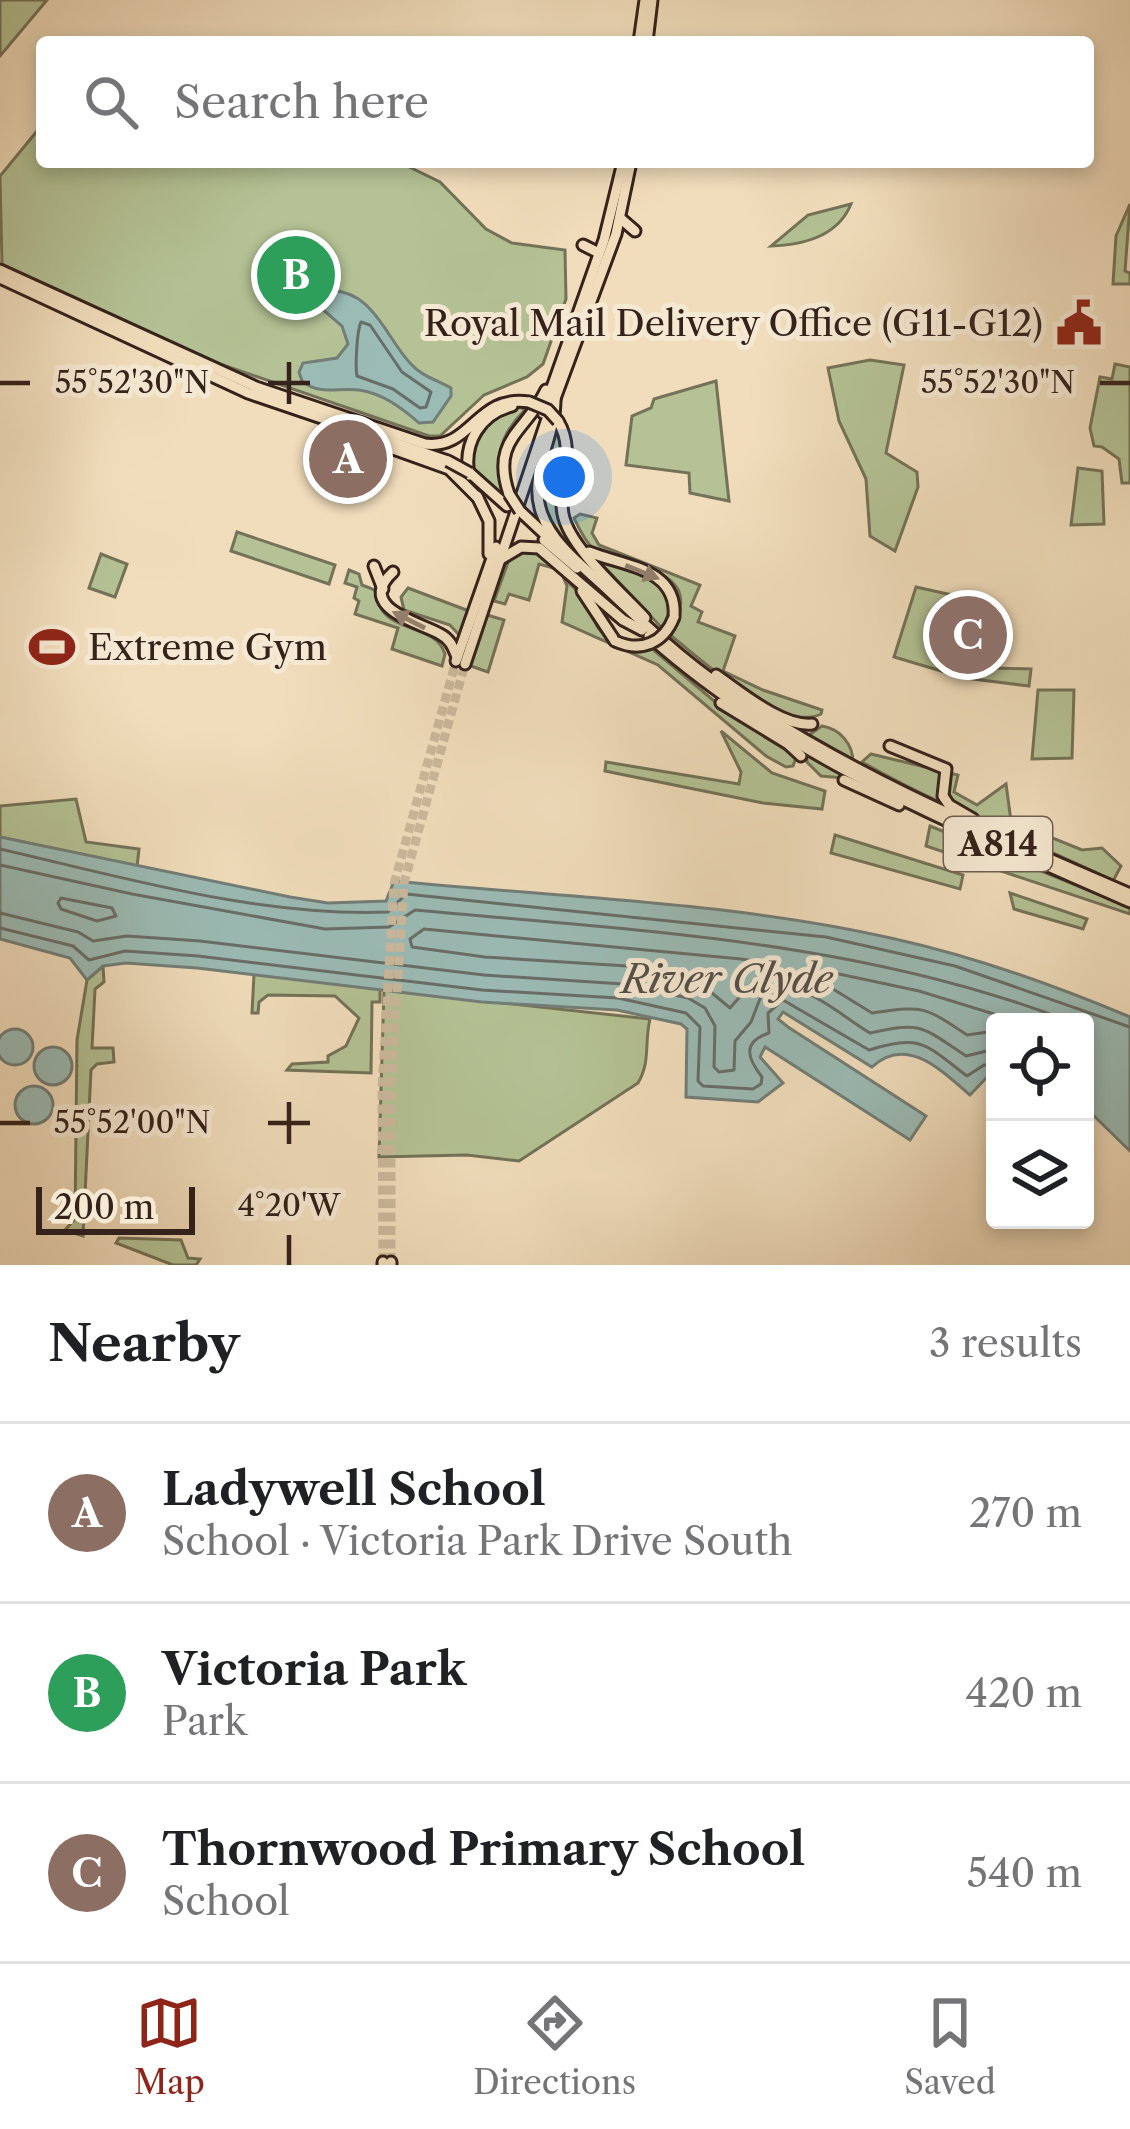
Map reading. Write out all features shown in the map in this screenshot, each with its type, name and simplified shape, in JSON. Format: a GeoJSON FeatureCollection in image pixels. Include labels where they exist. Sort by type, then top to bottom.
{"type":"FeatureCollection","features":[{"type":"Feature","properties":{"kind":"main road"},"geometry":{"type":"LineString","coordinates":[[644,36],[648,0]]}},
{"type":"Feature","properties":{"kind":"main road"},"geometry":{"type":"LineString","coordinates":[[494,564],[625,168]]}},
{"type":"Feature","properties":{"kind":"main road"},"geometry":{"type":"LineString","coordinates":[[374,566],[395,615],[442,634],[459,661],[620,218],[626,168]]}},
{"type":"Feature","properties":{"kind":"main road"},"geometry":{"type":"LineString","coordinates":[[620,218],[634,231]]}},
{"type":"Feature","properties":{"kind":"main road"},"geometry":{"type":"LineString","coordinates":[[583,245],[599,254]]}},
{"type":"Feature","properties":{"kind":"main road"},"geometry":{"type":"LineString","coordinates":[[0,274],[248,393],[448,469],[478,498]]}},
{"type":"Feature","properties":{"kind":"main road"},"geometry":{"type":"LineString","coordinates":[[0,274],[256,387],[433,446],[448,443],[486,410],[508,404],[539,405],[557,422]]}},
{"type":"Feature","properties":{"kind":"main road"},"geometry":{"type":"LineString","coordinates":[[508,500],[503,465],[509,440],[558,371]]}},
{"type":"Feature","properties":{"kind":"main road"},"geometry":{"type":"LineString","coordinates":[[248,393],[448,461],[508,500]]}},
{"type":"Feature","properties":{"kind":"main road"},"geometry":{"type":"LineString","coordinates":[[555,399],[538,482],[542,516],[559,542],[660,636]]}},
{"type":"Feature","properties":{"kind":"main road"},"geometry":{"type":"LineString","coordinates":[[494,564],[490,521],[467,466],[470,444],[488,418],[508,404],[528,406],[557,422]]}},
{"type":"Feature","properties":{"kind":"main road","name":"A814"},"geometry":{"type":"LineString","coordinates":[[557,422],[568,448],[563,514],[584,550],[660,636],[773,723]]}},
{"type":"Feature","properties":{"kind":"main road","name":"A814"},"geometry":{"type":"LineString","coordinates":[[508,500],[686,670],[927,813],[1130,898]]}},
{"type":"Feature","properties":{"kind":"main road"},"geometry":{"type":"LineString","coordinates":[[494,564],[516,548],[531,545],[544,551],[622,620],[642,630]]}},
{"type":"Feature","properties":{"kind":"main road"},"geometry":{"type":"LineString","coordinates":[[568,573],[616,640],[632,646],[651,644],[665,633],[674,616],[671,591],[658,576],[584,550]]}},
{"type":"Feature","properties":{"kind":"main road"},"geometry":{"type":"LineString","coordinates":[[383,589],[393,572]]}},
{"type":"Feature","properties":{"kind":"main road"},"geometry":{"type":"LineString","coordinates":[[686,670],[714,698],[801,756]]}},
{"type":"Feature","properties":{"kind":"main road"},"geometry":{"type":"LineString","coordinates":[[700,670],[798,724],[812,724]]}},
{"type":"Feature","properties":{"kind":"main road"},"geometry":{"type":"LineString","coordinates":[[890,746],[946,769],[941,791],[960,812],[1072,869]]}},
{"type":"Feature","properties":{"kind":"main road","name":"A814"},"geometry":{"type":"LineString","coordinates":[[869,777],[1130,898]]}},
{"type":"Feature","properties":{"kind":"main road"},"geometry":{"type":"LineString","coordinates":[[844,780],[994,848],[1037,861]]}},
{"type":"Feature","properties":{"kind":"green space"},"geometry":{"type":"Polygon","coordinates":[[[0,0],[47,0],[0,56],[0,0]]]}},
{"type":"Feature","properties":{"kind":"green space"},"geometry":{"type":"Polygon","coordinates":[[[36,132],[36,168],[411,168],[440,182],[486,229],[512,243],[565,250],[566,299],[543,364],[527,377],[484,395],[440,436],[429,436],[223,365],[2,264],[0,176],[36,132]]]}},
{"type":"Feature","properties":{"kind":"green space"},"geometry":{"type":"Polygon","coordinates":[[[851,204],[838,224],[818,237],[771,246],[808,215],[851,204]]]}},
{"type":"Feature","properties":{"kind":"green space"},"geometry":{"type":"Polygon","coordinates":[[[1130,204],[1125,271],[1130,273],[1130,284],[1113,284],[1116,236],[1130,204]]]}},
{"type":"Feature","properties":{"kind":"green space"},"geometry":{"type":"Polygon","coordinates":[[[870,360],[904,365],[886,453],[917,472],[918,487],[895,551],[870,536],[866,479],[839,421],[828,368],[870,360]]]}},
{"type":"Feature","properties":{"kind":"green space"},"geometry":{"type":"Polygon","coordinates":[[[1115,364],[1130,367],[1130,483],[1122,483],[1119,459],[1094,446],[1090,428],[1100,377],[1112,379],[1115,364]]]}},
{"type":"Feature","properties":{"kind":"green space"},"geometry":{"type":"Polygon","coordinates":[[[716,381],[729,501],[690,493],[689,473],[626,465],[632,416],[651,408],[654,399],[716,381]]]}},
{"type":"Feature","properties":{"kind":"green space"},"geometry":{"type":"Polygon","coordinates":[[[522,407],[500,453],[506,501],[470,465],[471,454],[484,426],[522,407]]]}},
{"type":"Feature","properties":{"kind":"green space"},"geometry":{"type":"Polygon","coordinates":[[[557,427],[564,449],[560,521],[614,588],[560,536],[545,506],[545,462],[551,431],[557,427]]]}},
{"type":"Feature","properties":{"kind":"green space"},"geometry":{"type":"Polygon","coordinates":[[[1078,468],[1102,471],[1104,524],[1071,525],[1078,468]]]}},
{"type":"Feature","properties":{"kind":"green space"},"geometry":{"type":"Polygon","coordinates":[[[580,514],[597,518],[592,533],[599,545],[700,585],[691,606],[702,612],[698,622],[735,636],[723,671],[822,710],[821,714],[804,717],[764,704],[670,635],[680,611],[680,594],[672,582],[594,549],[574,518],[580,514]]]}},
{"type":"Feature","properties":{"kind":"green space"},"geometry":{"type":"Polygon","coordinates":[[[237,532],[335,565],[329,584],[231,551],[237,532]]]}},
{"type":"Feature","properties":{"kind":"green space"},"geometry":{"type":"Polygon","coordinates":[[[536,549],[553,568],[539,564],[529,600],[509,594],[505,604],[494,601],[511,554],[536,549]]]}},
{"type":"Feature","properties":{"kind":"green space"},"geometry":{"type":"Polygon","coordinates":[[[101,554],[127,564],[115,597],[89,588],[101,554]]]}},
{"type":"Feature","properties":{"kind":"green space"},"geometry":{"type":"Polygon","coordinates":[[[596,558],[644,572],[670,593],[670,614],[662,628],[596,558]]]}},
{"type":"Feature","properties":{"kind":"green space"},"geometry":{"type":"Polygon","coordinates":[[[349,570],[359,574],[362,585],[375,590],[386,615],[439,643],[445,654],[442,666],[392,649],[398,628],[355,614],[357,587],[345,583],[349,570]]]}},
{"type":"Feature","properties":{"kind":"green space"},"geometry":{"type":"Polygon","coordinates":[[[563,577],[582,596],[611,642],[650,647],[726,711],[790,749],[796,758],[793,766],[766,756],[658,665],[562,622],[567,586],[563,577]]]}},
{"type":"Feature","properties":{"kind":"green space"},"geometry":{"type":"Polygon","coordinates":[[[916,587],[979,601],[964,666],[969,658],[994,663],[994,668],[1031,669],[1029,686],[965,678],[894,657],[916,587]]]}},
{"type":"Feature","properties":{"kind":"green space"},"geometry":{"type":"Polygon","coordinates":[[[408,588],[469,611],[460,636],[450,625],[404,610],[401,597],[408,588]]]}},
{"type":"Feature","properties":{"kind":"green space"},"geometry":{"type":"Polygon","coordinates":[[[484,614],[504,620],[488,672],[468,665],[484,614]]]}},
{"type":"Feature","properties":{"kind":"green space"},"geometry":{"type":"Polygon","coordinates":[[[1038,690],[1074,690],[1072,758],[1032,759],[1038,690]]]}},
{"type":"Feature","properties":{"kind":"green space"},"geometry":{"type":"Polygon","coordinates":[[[822,726],[840,734],[851,749],[853,762],[843,778],[821,776],[807,762],[806,737],[822,726]]]}},
{"type":"Feature","properties":{"kind":"green space"},"geometry":{"type":"Polygon","coordinates":[[[721,731],[772,773],[825,791],[822,809],[763,803],[605,771],[606,762],[739,784],[741,772],[721,731]]]}},
{"type":"Feature","properties":{"kind":"green space"},"geometry":{"type":"Polygon","coordinates":[[[871,754],[958,775],[954,792],[977,805],[1006,784],[1011,821],[1082,850],[1102,848],[1121,866],[1113,881],[862,762],[871,754]]]}},
{"type":"Feature","properties":{"kind":"green space"},"geometry":{"type":"Polygon","coordinates":[[[76,799],[86,842],[139,849],[137,867],[0,837],[0,806],[76,799]]]}},
{"type":"Feature","properties":{"kind":"green space"},"geometry":{"type":"Polygon","coordinates":[[[930,826],[1130,907],[1130,914],[926,846],[930,826]]]}},
{"type":"Feature","properties":{"kind":"green space"},"geometry":{"type":"Polygon","coordinates":[[[835,835],[963,875],[960,889],[831,853],[835,835]]]}},
{"type":"Feature","properties":{"kind":"green space"},"geometry":{"type":"Polygon","coordinates":[[[1010,893],[1087,919],[1083,929],[1014,909],[1010,893]]]}},
{"type":"Feature","properties":{"kind":"green space"},"geometry":{"type":"Polygon","coordinates":[[[103,966],[104,982],[95,989],[92,1048],[113,1048],[114,1062],[97,1064],[91,1070],[83,1236],[65,1230],[75,1219],[77,1040],[87,980],[103,966]]]}},
{"type":"Feature","properties":{"kind":"green space"},"geometry":{"type":"Polygon","coordinates":[[[254,974],[380,989],[380,1002],[372,1002],[371,1073],[287,1070],[292,1064],[328,1062],[328,1056],[346,1046],[359,1018],[335,996],[268,995],[259,1002],[258,1013],[252,1013],[254,974]]]}},
{"type":"Feature","properties":{"kind":"green space"},"geometry":{"type":"Polygon","coordinates":[[[384,990],[650,1019],[645,1067],[638,1083],[519,1161],[467,1155],[379,1157],[384,990]]]}},
{"type":"Feature","properties":{"kind":"green space"},"geometry":{"type":"Polygon","coordinates":[[[119,1238],[181,1240],[188,1258],[200,1259],[196,1265],[173,1265],[116,1243],[119,1238]]]}},
{"type":"Feature","properties":{"kind":"water"},"geometry":{"type":"Polygon","coordinates":[[[327,291],[342,292],[366,305],[414,367],[451,388],[451,396],[433,422],[419,423],[391,402],[367,392],[322,390],[302,381],[303,363],[337,358],[348,344],[342,326],[321,308],[327,291]]]}},
{"type":"Feature","properties":{"kind":"water","name":"River Clyde"},"geometry":{"type":"Polygon","coordinates":[[[0,837],[328,903],[386,901],[394,881],[646,902],[834,927],[955,954],[1130,1017],[1130,1151],[1094,1116],[1094,1013],[986,1013],[986,1078],[970,1095],[936,1067],[911,1055],[885,1058],[872,1067],[783,1012],[778,1019],[788,1027],[926,1116],[910,1140],[765,1047],[760,1057],[783,1083],[758,1102],[686,1097],[687,1029],[681,1024],[617,1010],[482,1002],[197,968],[126,963],[103,966],[87,980],[70,958],[0,939],[0,837]]]}},
{"type":"Feature","properties":{"kind":"water"},"geometry":{"type":"Polygon","coordinates":[[[8,1030],[22,1030],[32,1040],[32,1054],[22,1064],[8,1064],[-1,1056],[-1,1038],[8,1030]]]}},
{"type":"Feature","properties":{"kind":"water"},"geometry":{"type":"Polygon","coordinates":[[[53,1047],[66,1053],[72,1066],[66,1079],[53,1085],[40,1079],[34,1066],[40,1053],[53,1047]]]}},
{"type":"Feature","properties":{"kind":"water"},"geometry":{"type":"Polygon","coordinates":[[[34,1086],[47,1092],[53,1105],[47,1118],[34,1124],[21,1118],[15,1105],[21,1092],[34,1086]]]}},
{"type":"Feature","properties":{"kind":"tunnel"},"geometry":{"type":"LineString","coordinates":[[383,1262],[382,1088],[394,884],[456,661]]}},
{"type":"Feature","properties":{"kind":"tunnel"},"geometry":{"type":"LineString","coordinates":[[391,1262],[391,1087],[404,883],[465,664]]}},
{"type":"Feature","properties":{"kind":"place","name":"Victoria Park"},"geometry":{"type":"Point","coordinates":[296,275]}},
{"type":"Feature","properties":{"kind":"place","name":"Royal Mail Delivery Office (G11-G12)"},"geometry":{"type":"Point","coordinates":[1079,323]}},
{"type":"Feature","properties":{"kind":"place","name":"Ladywell School"},"geometry":{"type":"Point","coordinates":[348,459]}},
{"type":"Feature","properties":{"kind":"place","name":"Thornwood Primary School"},"geometry":{"type":"Point","coordinates":[968,635]}},
{"type":"Feature","properties":{"kind":"place","name":"Extreme Gym"},"geometry":{"type":"Point","coordinates":[52,647]}}]}
